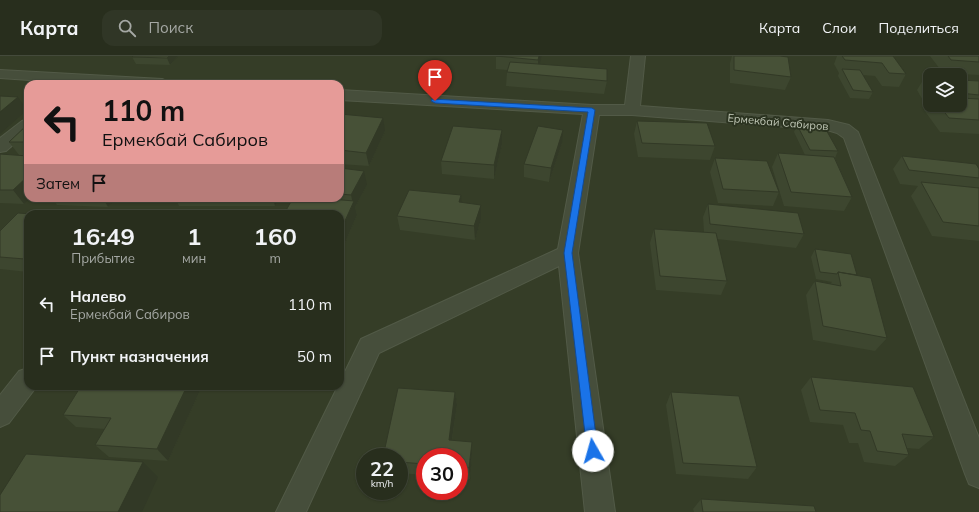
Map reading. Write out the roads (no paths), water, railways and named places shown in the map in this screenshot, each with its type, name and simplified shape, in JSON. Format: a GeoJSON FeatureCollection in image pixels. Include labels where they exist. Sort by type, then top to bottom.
{"type":"FeatureCollection","features":[{"type":"Feature","properties":{"kind":"street"},"geometry":{"type":"LineString","coordinates":[[632,110],[638,56]]}},
{"type":"Feature","properties":{"kind":"street"},"geometry":{"type":"LineString","coordinates":[[0,74],[59,80]]}},
{"type":"Feature","properties":{"kind":"street","name":"Ермекбай Сабиров"},"geometry":{"type":"LineString","coordinates":[[344,95],[592,110],[632,110],[828,125],[843,128],[852,136],[979,474]]}},
{"type":"Feature","properties":{"kind":"street"},"geometry":{"type":"LineString","coordinates":[[592,110],[568,253],[600,512]]}},
{"type":"Feature","properties":{"kind":"street"},"geometry":{"type":"LineString","coordinates":[[0,146],[24,127]]}},
{"type":"Feature","properties":{"kind":"street"},"geometry":{"type":"LineString","coordinates":[[291,512],[370,346],[568,253]]}},
{"type":"Feature","properties":{"kind":"street"},"geometry":{"type":"LineString","coordinates":[[0,416],[24,383]]}}]}
